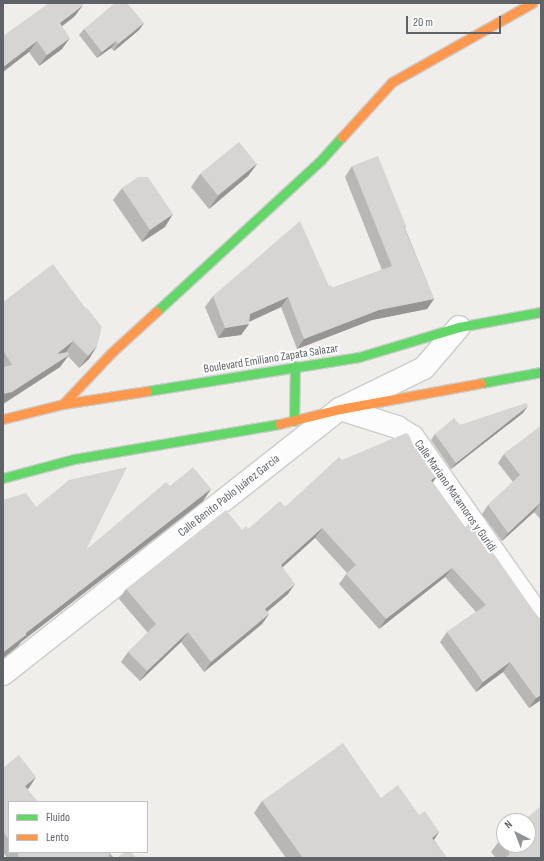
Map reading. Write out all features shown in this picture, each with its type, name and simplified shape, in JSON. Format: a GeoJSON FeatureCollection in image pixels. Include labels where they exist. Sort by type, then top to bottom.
{"type":"FeatureCollection","features":[{"type":"Feature","properties":{"kind":"main road"},"geometry":{"type":"LineString","coordinates":[[63,404],[111,353],[321,160],[392,82],[532,3]]}},
{"type":"Feature","properties":{"kind":"main road","name":"Boulevard Emiliano Zapata Salazar"},"geometry":{"type":"LineString","coordinates":[[3,419],[63,404],[359,357],[459,327],[541,312]]}},
{"type":"Feature","properties":{"kind":"main road"},"geometry":{"type":"LineString","coordinates":[[294,420],[295,366]]}},
{"type":"Feature","properties":{"kind":"main road"},"geometry":{"type":"LineString","coordinates":[[3,478],[74,460],[294,420],[340,409],[541,372]]}},
{"type":"Feature","properties":{"kind":"street","name":"Calle Benito Pablo Juárez García"},"geometry":{"type":"LineString","coordinates":[[3,674],[340,409],[424,368],[459,327]]}},
{"type":"Feature","properties":{"kind":"street","name":"Calle Mariano Matamoros y Guridi"},"geometry":{"type":"LineString","coordinates":[[340,409],[397,427],[413,437],[541,619]]}},
{"type":"Feature","properties":{"kind":"building"},"geometry":{"type":"Polygon","coordinates":[[[49,3],[82,3],[83,5],[60,23],[70,38],[47,55],[37,41],[3,67],[3,36],[49,3]]]}},
{"type":"Feature","properties":{"kind":"building"},"geometry":{"type":"Polygon","coordinates":[[[115,3],[127,3],[144,23],[118,44],[116,41],[102,52],[84,29],[115,3]]]}},
{"type":"Feature","properties":{"kind":"building"},"geometry":{"type":"Polygon","coordinates":[[[239,142],[257,164],[218,195],[200,173],[239,142]]]}},
{"type":"Feature","properties":{"kind":"building"},"geometry":{"type":"Polygon","coordinates":[[[378,156],[406,226],[404,227],[434,299],[379,310],[304,339],[288,297],[250,314],[249,324],[225,328],[213,296],[300,221],[329,286],[331,285],[332,288],[392,266],[352,166],[378,156]]]}},
{"type":"Feature","properties":{"kind":"building"},"geometry":{"type":"Polygon","coordinates":[[[138,177],[148,177],[173,214],[150,230],[122,188],[138,177]]]}},
{"type":"Feature","properties":{"kind":"building"},"geometry":{"type":"Polygon","coordinates":[[[53,264],[86,309],[87,308],[102,327],[97,346],[88,356],[73,341],[57,354],[68,352],[69,355],[12,392],[3,394],[3,367],[12,365],[3,350],[3,302],[53,264]]]}},
{"type":"Feature","properties":{"kind":"building"},"geometry":{"type":"Polygon","coordinates":[[[526,403],[528,406],[456,463],[435,434],[454,418],[460,425],[526,403]]]}},
{"type":"Feature","properties":{"kind":"building"},"geometry":{"type":"Polygon","coordinates":[[[541,426],[541,504],[540,503],[508,533],[488,505],[520,475],[504,454],[541,426]]]}},
{"type":"Feature","properties":{"kind":"building"},"geometry":{"type":"Polygon","coordinates":[[[406,433],[409,435],[415,449],[418,446],[438,475],[431,480],[465,527],[471,521],[538,617],[541,619],[541,695],[536,698],[510,662],[483,682],[447,632],[486,605],[452,568],[386,619],[346,574],[356,565],[322,528],[281,565],[295,584],[265,609],[269,614],[211,662],[188,632],[147,671],[128,652],[156,624],[126,589],[226,510],[242,530],[246,526],[248,529],[280,501],[285,507],[339,457],[342,460],[406,433]]]}},
{"type":"Feature","properties":{"kind":"building"},"geometry":{"type":"Polygon","coordinates":[[[127,467],[86,550],[166,482],[170,486],[193,467],[211,489],[5,651],[3,648],[3,500],[26,493],[36,507],[69,480],[127,467]]]}},
{"type":"Feature","properties":{"kind":"building"},"geometry":{"type":"Polygon","coordinates":[[[343,743],[381,798],[398,785],[419,815],[425,811],[439,832],[432,838],[447,858],[303,858],[262,801],[343,743]]]}},
{"type":"Feature","properties":{"kind":"building"},"geometry":{"type":"Polygon","coordinates":[[[19,755],[36,777],[25,786],[37,801],[8,801],[8,838],[3,831],[3,768],[19,755]]]}},
{"type":"Feature","properties":{"kind":"building"},"geometry":{"type":"Polygon","coordinates":[[[541,806],[541,858],[504,858],[510,854],[509,853],[536,853],[536,813],[533,813],[541,806]]]}},
{"type":"Feature","properties":{"kind":"building"},"geometry":{"type":"Polygon","coordinates":[[[18,853],[109,853],[109,858],[18,858],[18,853]]]}},
{"type":"Feature","properties":{"kind":"building"},"geometry":{"type":"Polygon","coordinates":[[[124,853],[132,853],[136,858],[117,858],[124,853]]]}},
{"type":"Feature","properties":{"kind":"traffic: fast"},"geometry":{"type":"LineString","coordinates":[[157,311],[321,160],[342,137]]}},
{"type":"Feature","properties":{"kind":"traffic: fast"},"geometry":{"type":"LineString","coordinates":[[147,391],[359,357],[459,327],[541,312]]}},
{"type":"Feature","properties":{"kind":"traffic: fast"},"geometry":{"type":"LineString","coordinates":[[294,421],[295,366]]}},
{"type":"Feature","properties":{"kind":"traffic: fast"},"geometry":{"type":"LineString","coordinates":[[481,383],[541,372]]}},
{"type":"Feature","properties":{"kind":"traffic: fast"},"geometry":{"type":"LineString","coordinates":[[3,478],[74,459],[279,424]]}},
{"type":"Feature","properties":{"kind":"traffic: slow"},"geometry":{"type":"LineString","coordinates":[[342,137],[392,82],[532,3]]}},
{"type":"Feature","properties":{"kind":"traffic: slow"},"geometry":{"type":"LineString","coordinates":[[63,404],[111,353],[157,311]]}},
{"type":"Feature","properties":{"kind":"traffic: slow"},"geometry":{"type":"LineString","coordinates":[[279,424],[340,409],[481,383]]}},
{"type":"Feature","properties":{"kind":"traffic: slow"},"geometry":{"type":"LineString","coordinates":[[3,419],[63,404],[147,391]]}}]}
